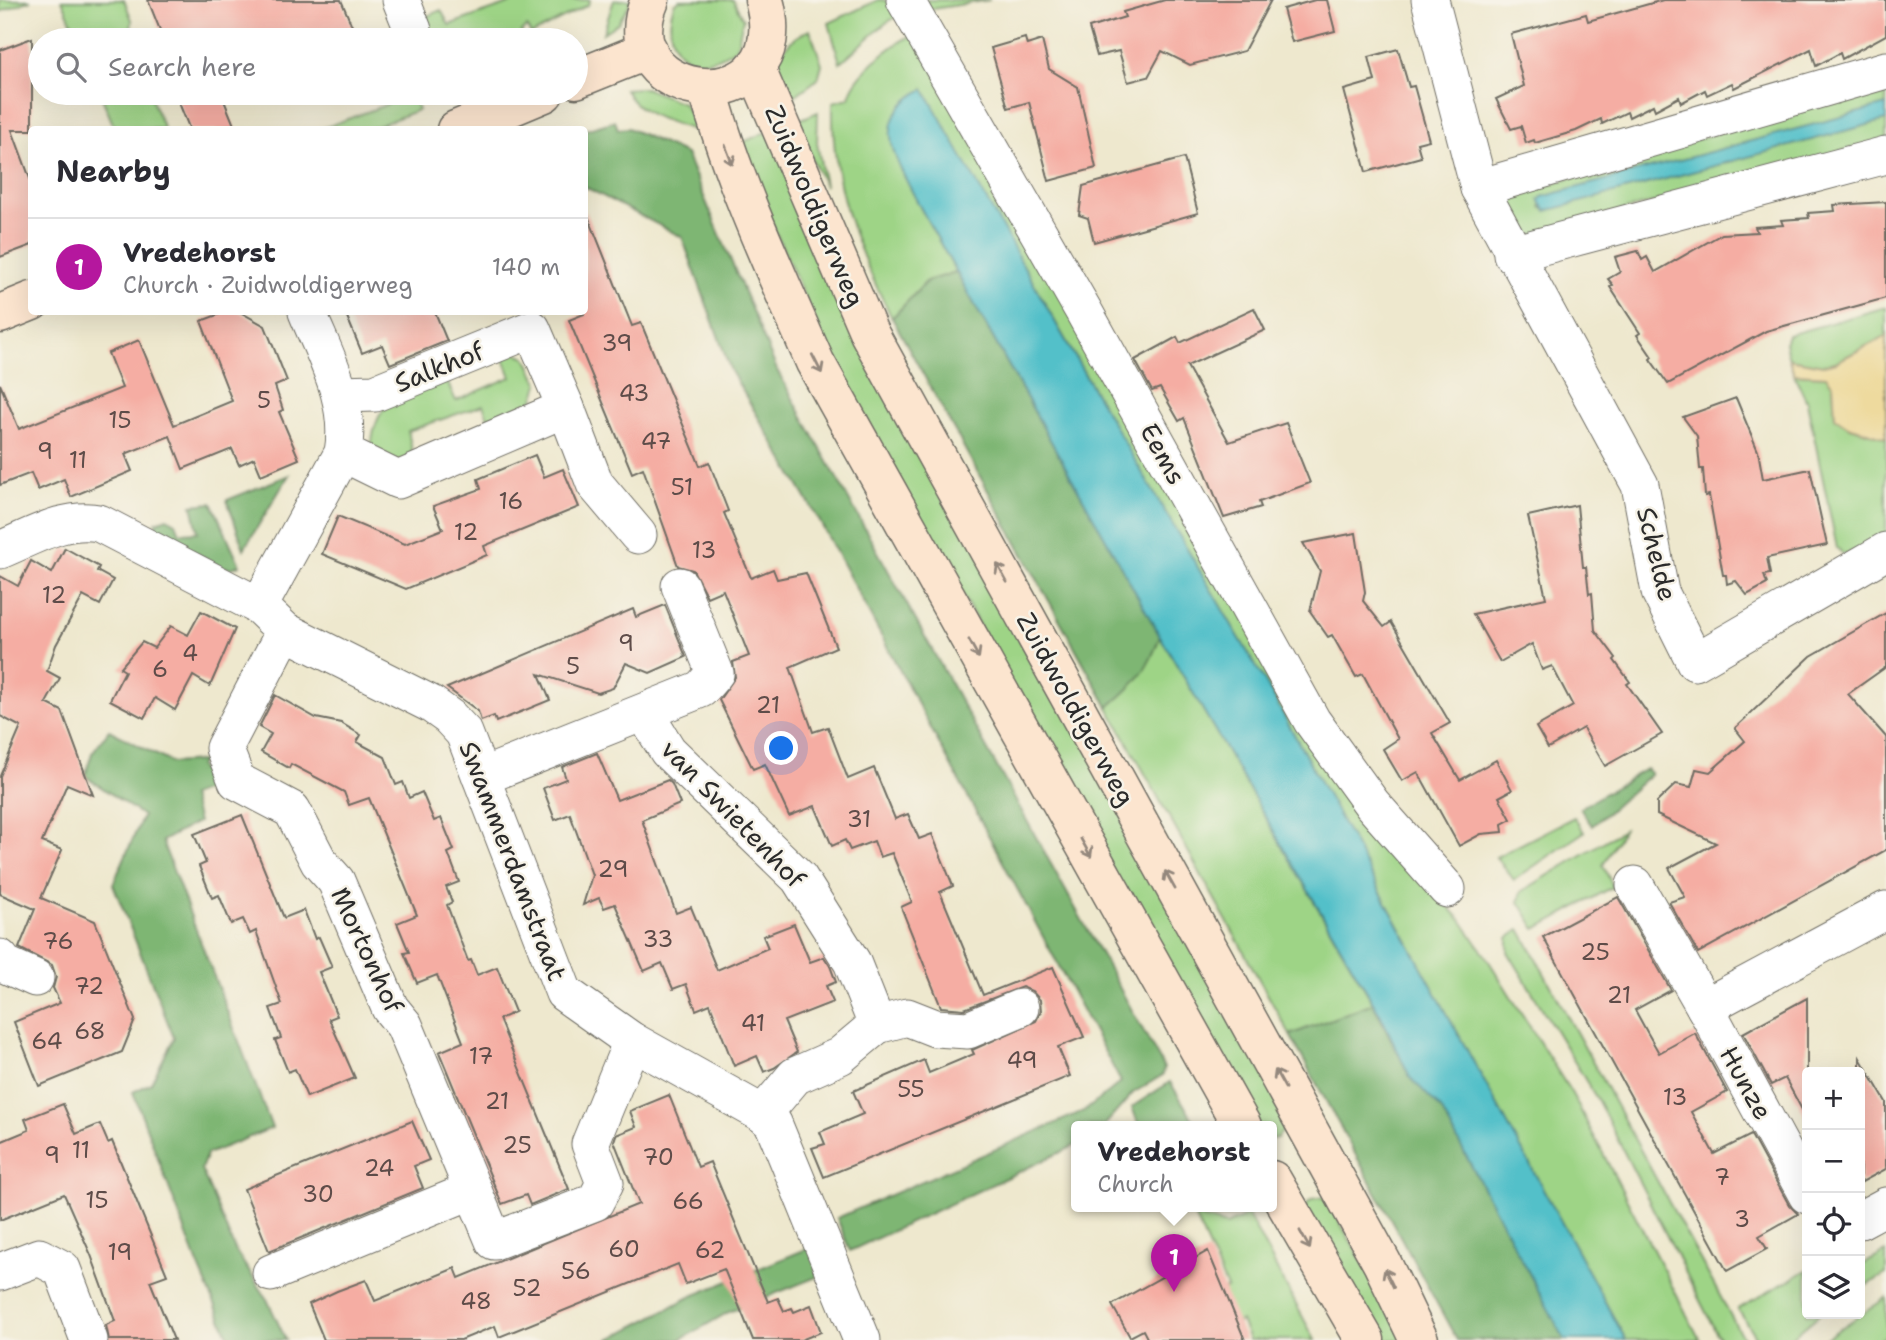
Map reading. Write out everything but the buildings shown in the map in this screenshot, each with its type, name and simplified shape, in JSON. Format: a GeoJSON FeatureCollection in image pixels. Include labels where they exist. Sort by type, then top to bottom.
{"type":"FeatureCollection","features":[{"type":"Feature","properties":{"kind":"main road"},"geometry":{"type":"LineString","coordinates":[[650,0],[643,31],[648,50],[657,67],[672,80],[690,88],[708,90],[742,79],[755,67],[769,35],[765,0]]}},
{"type":"Feature","properties":{"kind":"main road"},"geometry":{"type":"LineString","coordinates":[[588,74],[648,50]]}},
{"type":"Feature","properties":{"kind":"main road","name":"Zuidwoldigerweg"},"geometry":{"type":"LineString","coordinates":[[755,67],[869,333],[1375,1251],[1419,1340]]}},
{"type":"Feature","properties":{"kind":"main road"},"geometry":{"type":"LineString","coordinates":[[708,90],[720,132],[767,253],[815,362],[1239,1121]]}},
{"type":"Feature","properties":{"kind":"main road"},"geometry":{"type":"LineString","coordinates":[[466,126],[515,105]]}},
{"type":"Feature","properties":{"kind":"main road"},"geometry":{"type":"LineString","coordinates":[[0,314],[28,303]]}},
{"type":"Feature","properties":{"kind":"main road"},"geometry":{"type":"LineString","coordinates":[[1277,1189],[1365,1340]]}},
{"type":"Feature","properties":{"kind":"street","name":"Eems"},"geometry":{"type":"LineString","coordinates":[[905,0],[1090,322],[1312,721],[1372,804],[1447,890]]}},
{"type":"Feature","properties":{"kind":"street","name":"Schelde"},"geometry":{"type":"LineString","coordinates":[[1430,0],[1479,188],[1512,254],[1640,485],[1660,592],[1695,662],[1886,551]]}},
{"type":"Feature","properties":{"kind":"street"},"geometry":{"type":"LineString","coordinates":[[1479,188],[1886,70]]}},
{"type":"Feature","properties":{"kind":"street"},"geometry":{"type":"LineString","coordinates":[[1512,254],[1886,155]]}},
{"type":"Feature","properties":{"kind":"street"},"geometry":{"type":"LineString","coordinates":[[259,606],[343,453],[348,428],[341,394],[308,315]]}},
{"type":"Feature","properties":{"kind":"street","name":"Salkhof"},"geometry":{"type":"LineString","coordinates":[[341,394],[375,393],[532,329],[595,484],[638,535]]}},
{"type":"Feature","properties":{"kind":"street"},"geometry":{"type":"LineString","coordinates":[[343,453],[398,480],[566,408]]}},
{"type":"Feature","properties":{"kind":"street","name":"Swammerdamstraat"},"geometry":{"type":"LineString","coordinates":[[0,550],[64,523],[81,519],[99,523],[259,606],[285,631],[431,704],[449,717],[464,733],[564,993],[632,1041],[763,1114],[779,1133],[862,1340]]}},
{"type":"Feature","properties":{"kind":"street","name":"van Swietenhof"},"geometry":{"type":"LineString","coordinates":[[481,777],[701,690],[715,673],[680,586]]}},
{"type":"Feature","properties":{"kind":"street","name":"Mortonhof"},"geometry":{"type":"LineString","coordinates":[[285,631],[223,748],[237,781],[292,810],[319,862],[336,881],[390,1008],[404,1025],[494,1241],[595,1202],[605,1183],[590,1144],[632,1041]]}},
{"type":"Feature","properties":{"kind":"street","name":"van Swietenhof"},"geometry":{"type":"LineString","coordinates":[[645,714],[668,751],[799,878],[852,962],[877,1026]]}},
{"type":"Feature","properties":{"kind":"street","name":"Hunze"},"geometry":{"type":"LineString","coordinates":[[1635,885],[1806,1193]]}},
{"type":"Feature","properties":{"kind":"street"},"geometry":{"type":"LineString","coordinates":[[1705,1007],[1886,910]]}},
{"type":"Feature","properties":{"kind":"street"},"geometry":{"type":"LineString","coordinates":[[0,958],[4,964],[35,978]]}},
{"type":"Feature","properties":{"kind":"street"},"geometry":{"type":"LineString","coordinates":[[763,1114],[794,1076],[840,1056],[877,1026],[907,1017],[935,1028],[968,1030],[1020,1008]]}},
{"type":"Feature","properties":{"kind":"street"},"geometry":{"type":"LineString","coordinates":[[271,1273],[473,1190]]}},
{"type":"Feature","properties":{"kind":"street"},"geometry":{"type":"LineString","coordinates":[[1865,1217],[1886,1206]]}},
{"type":"Feature","properties":{"kind":"street"},"geometry":{"type":"LineString","coordinates":[[0,1272],[38,1257],[62,1269],[89,1340]]}},
{"type":"Feature","properties":{"kind":"green space"},"geometry":{"type":"Polygon","coordinates":[[[0,0],[31,0],[0,12],[0,0]]]}},
{"type":"Feature","properties":{"kind":"green space"},"geometry":{"type":"Polygon","coordinates":[[[62,0],[124,0],[132,20],[131,28],[74,28],[62,0]]]}},
{"type":"Feature","properties":{"kind":"green space"},"geometry":{"type":"Polygon","coordinates":[[[520,0],[590,0],[588,5],[544,28],[428,28],[423,18],[441,10],[449,25],[520,0]]]}},
{"type":"Feature","properties":{"kind":"green space"},"geometry":{"type":"Polygon","coordinates":[[[614,0],[632,0],[618,23],[603,33],[614,0]]]}},
{"type":"Feature","properties":{"kind":"green space"},"geometry":{"type":"Polygon","coordinates":[[[680,0],[733,0],[743,19],[737,47],[708,61],[684,56],[676,48],[671,36],[670,21],[674,4],[680,0]]]}},
{"type":"Feature","properties":{"kind":"green space"},"geometry":{"type":"Polygon","coordinates":[[[878,0],[884,0],[903,13],[886,23],[840,63],[829,23],[878,0]]]}},
{"type":"Feature","properties":{"kind":"green space"},"geometry":{"type":"Polygon","coordinates":[[[927,0],[990,0],[926,10],[927,0]]]}},
{"type":"Feature","properties":{"kind":"green space"},"geometry":{"type":"Polygon","coordinates":[[[810,30],[822,64],[818,79],[789,100],[773,71],[787,46],[796,37],[810,30]]]}},
{"type":"Feature","properties":{"kind":"green space"},"geometry":{"type":"Polygon","coordinates":[[[913,35],[1365,816],[1461,920],[1572,1094],[1700,1340],[1626,1340],[1267,685],[1112,422],[924,90],[920,207],[956,272],[927,281],[892,318],[866,265],[848,214],[836,161],[833,102],[849,98],[865,70],[895,45],[913,35]]]}},
{"type":"Feature","properties":{"kind":"green space"},"geometry":{"type":"Polygon","coordinates":[[[1886,81],[1886,105],[1542,197],[1541,207],[1546,211],[1886,120],[1886,139],[1533,235],[1514,223],[1503,199],[1886,81]]]}},
{"type":"Feature","properties":{"kind":"green space"},"geometry":{"type":"Polygon","coordinates":[[[645,88],[683,103],[700,132],[647,112],[630,98],[625,89],[645,88]]]}},
{"type":"Feature","properties":{"kind":"green space"},"geometry":{"type":"Polygon","coordinates":[[[105,105],[154,105],[163,126],[114,126],[105,105]]]}},
{"type":"Feature","properties":{"kind":"green space"},"geometry":{"type":"Polygon","coordinates":[[[385,105],[416,105],[418,110],[378,126],[329,126],[385,105]]]}},
{"type":"Feature","properties":{"kind":"green space"},"geometry":{"type":"Polygon","coordinates":[[[818,112],[817,143],[825,186],[794,122],[818,112]]]}},
{"type":"Feature","properties":{"kind":"green space"},"geometry":{"type":"Polygon","coordinates":[[[615,121],[618,129],[628,128],[686,154],[777,370],[1164,1068],[1163,1075],[1133,1093],[1108,1121],[1071,1121],[1071,1147],[850,1251],[837,1218],[1086,1110],[1121,1082],[819,520],[731,371],[682,237],[588,189],[588,129],[615,121]]]}},
{"type":"Feature","properties":{"kind":"green space"},"geometry":{"type":"Polygon","coordinates":[[[768,131],[1289,1123],[1277,1138],[1277,1121],[1249,1121],[824,341],[737,145],[768,131]]]}},
{"type":"Feature","properties":{"kind":"green space"},"geometry":{"type":"Polygon","coordinates":[[[956,272],[1160,636],[1151,659],[1140,676],[1108,707],[892,318],[927,281],[956,272]]]}},
{"type":"Feature","properties":{"kind":"green space"},"geometry":{"type":"Polygon","coordinates":[[[1886,307],[1886,336],[1836,362],[1823,365],[1789,359],[1785,343],[1788,335],[1886,307]]]}},
{"type":"Feature","properties":{"kind":"green space"},"geometry":{"type":"Polygon","coordinates":[[[514,352],[526,357],[539,384],[531,408],[491,425],[483,405],[408,431],[414,460],[394,464],[371,456],[377,422],[391,402],[414,389],[445,377],[456,401],[511,377],[503,356],[514,352]]]}},
{"type":"Feature","properties":{"kind":"green space"},"geometry":{"type":"Polygon","coordinates":[[[1794,374],[1826,376],[1833,385],[1835,417],[1848,426],[1886,438],[1886,538],[1844,555],[1837,548],[1807,402],[1794,374]]]}},
{"type":"Feature","properties":{"kind":"green space"},"geometry":{"type":"Polygon","coordinates":[[[289,475],[244,549],[227,500],[289,475]]]}},
{"type":"Feature","properties":{"kind":"green space"},"geometry":{"type":"Polygon","coordinates":[[[212,503],[240,565],[232,568],[221,567],[156,532],[156,522],[167,518],[176,523],[180,533],[198,532],[192,505],[212,503]]]}},
{"type":"Feature","properties":{"kind":"green space"},"geometry":{"type":"Polygon","coordinates":[[[1160,636],[1373,1003],[1290,1035],[1108,707],[1140,676],[1151,659],[1160,636]]]}},
{"type":"Feature","properties":{"kind":"green space"},"geometry":{"type":"Polygon","coordinates":[[[109,730],[172,763],[203,761],[199,766],[212,788],[191,796],[198,822],[162,841],[272,1128],[207,1154],[201,1169],[235,1250],[266,1297],[286,1340],[230,1340],[197,1262],[133,1092],[151,1083],[174,1038],[113,884],[143,816],[85,776],[92,753],[109,730]]]}},
{"type":"Feature","properties":{"kind":"green space"},"geometry":{"type":"Polygon","coordinates":[[[1646,769],[1651,774],[1592,826],[1580,808],[1646,769]]]}},
{"type":"Feature","properties":{"kind":"green space"},"geometry":{"type":"Polygon","coordinates":[[[1574,817],[1584,832],[1514,880],[1496,857],[1574,817]]]}},
{"type":"Feature","properties":{"kind":"green space"},"geometry":{"type":"Polygon","coordinates":[[[1623,830],[1603,865],[1613,887],[1536,929],[1519,902],[1521,892],[1623,830]]]}},
{"type":"Feature","properties":{"kind":"green space"},"geometry":{"type":"Polygon","coordinates":[[[1520,929],[1744,1340],[1720,1340],[1597,1099],[1508,952],[1508,938],[1520,929]]]}},
{"type":"Feature","properties":{"kind":"green space"},"geometry":{"type":"Polygon","coordinates":[[[1373,1003],[1410,1077],[1441,1109],[1565,1340],[1457,1340],[1290,1035],[1373,1003]]]}},
{"type":"Feature","properties":{"kind":"green space"},"geometry":{"type":"Polygon","coordinates":[[[1170,1082],[1194,1121],[1137,1121],[1132,1107],[1170,1082]]]}},
{"type":"Feature","properties":{"kind":"green space"},"geometry":{"type":"Polygon","coordinates":[[[1325,1197],[1408,1340],[1373,1340],[1304,1207],[1312,1199],[1325,1197]]]}},
{"type":"Feature","properties":{"kind":"green space"},"geometry":{"type":"Polygon","coordinates":[[[1194,1215],[1226,1225],[1248,1215],[1315,1340],[1249,1340],[1241,1321],[1226,1330],[1208,1299],[1227,1288],[1194,1215]]]}},
{"type":"Feature","properties":{"kind":"green space"},"geometry":{"type":"Polygon","coordinates":[[[816,1245],[827,1273],[729,1312],[680,1340],[608,1340],[690,1297],[816,1245]]]}},
{"type":"Feature","properties":{"kind":"green space"},"geometry":{"type":"Polygon","coordinates":[[[1886,1252],[1886,1274],[1865,1286],[1865,1263],[1886,1252]]]}},
{"type":"Feature","properties":{"kind":"green space"},"geometry":{"type":"Polygon","coordinates":[[[1802,1273],[1802,1319],[1814,1319],[1789,1340],[1757,1340],[1738,1309],[1802,1273]]]}},
{"type":"Feature","properties":{"kind":"green space"},"geometry":{"type":"Polygon","coordinates":[[[1886,1298],[1886,1336],[1879,1340],[1823,1340],[1854,1319],[1865,1319],[1865,1312],[1886,1298]]]}},
{"type":"Feature","properties":{"kind":"sand"},"geometry":{"type":"Polygon","coordinates":[[[1886,336],[1886,438],[1848,426],[1835,417],[1833,385],[1826,376],[1794,374],[1789,359],[1823,365],[1836,362],[1886,336]]]}},
{"type":"Feature","properties":{"kind":"water"},"geometry":{"type":"Polygon","coordinates":[[[924,89],[1093,389],[1267,685],[1626,1340],[1565,1340],[1441,1109],[1410,1077],[1380,1014],[1160,636],[920,207],[896,158],[891,128],[895,114],[906,101],[924,89]]]}},
{"type":"Feature","properties":{"kind":"water"},"geometry":{"type":"Polygon","coordinates":[[[1886,105],[1886,120],[1546,211],[1539,200],[1542,197],[1886,105]]]}},
{"type":"Feature","properties":{"kind":"place","name":"Vredehorst"},"geometry":{"type":"Point","coordinates":[1174,1292]}}]}
